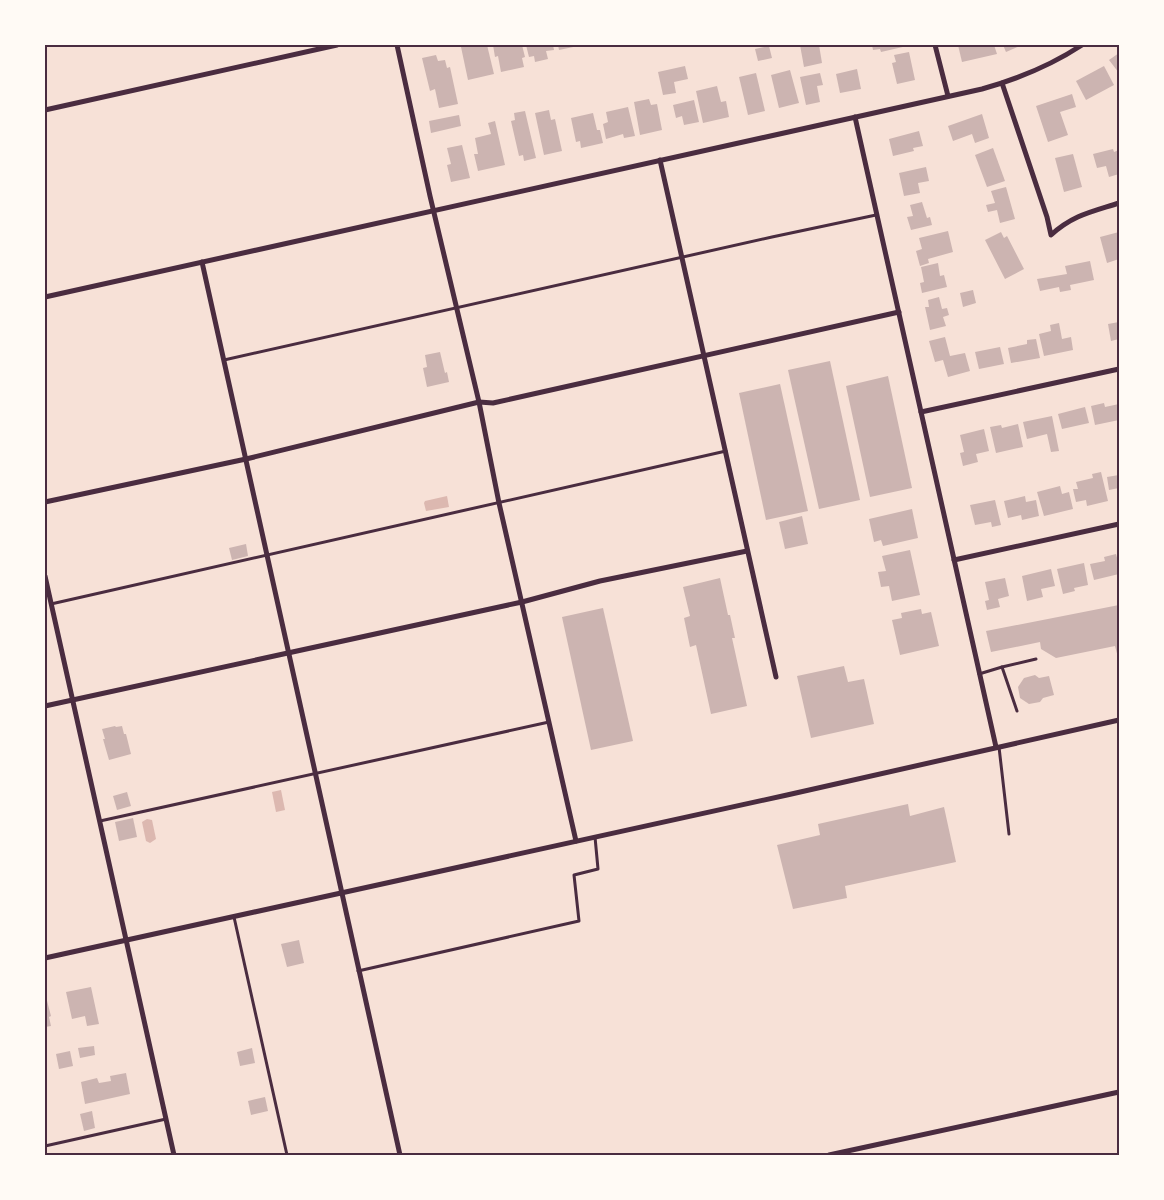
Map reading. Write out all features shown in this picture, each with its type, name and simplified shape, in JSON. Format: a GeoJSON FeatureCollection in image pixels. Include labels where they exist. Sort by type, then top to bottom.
{"type":"FeatureCollection","features":[{"type":"Feature","properties":{"kind":"street"},"geometry":{"type":"LineString","coordinates":[[307,45],[308,51]]}},
{"type":"Feature","properties":{"kind":"street"},"geometry":{"type":"LineString","coordinates":[[45,110],[337,45]]}},
{"type":"Feature","properties":{"kind":"street"},"geometry":{"type":"LineString","coordinates":[[397,45],[479,402],[499,504],[576,841]]}},
{"type":"Feature","properties":{"kind":"street"},"geometry":{"type":"LineString","coordinates":[[935,45],[948,96]]}},
{"type":"Feature","properties":{"kind":"street"},"geometry":{"type":"LineString","coordinates":[[45,297],[1002,83],[1046,66],[1082,45]]}},
{"type":"Feature","properties":{"kind":"street"},"geometry":{"type":"LineString","coordinates":[[1002,83],[1051,235],[1064,223],[1078,216],[1119,203]]}},
{"type":"Feature","properties":{"kind":"street"},"geometry":{"type":"LineString","coordinates":[[855,117],[979,674],[997,747]]}},
{"type":"Feature","properties":{"kind":"street"},"geometry":{"type":"LineString","coordinates":[[660,160],[776,677]]}},
{"type":"Feature","properties":{"kind":"street"},"geometry":{"type":"LineString","coordinates":[[202,262],[400,1155]]}},
{"type":"Feature","properties":{"kind":"street"},"geometry":{"type":"LineString","coordinates":[[45,502],[246,459],[479,402],[493,403],[899,312]]}},
{"type":"Feature","properties":{"kind":"street"},"geometry":{"type":"LineString","coordinates":[[921,412],[1119,369]]}},
{"type":"Feature","properties":{"kind":"street"},"geometry":{"type":"LineString","coordinates":[[954,560],[1119,524]]}},
{"type":"Feature","properties":{"kind":"street"},"geometry":{"type":"LineString","coordinates":[[45,706],[522,602],[600,581],[748,551]]}},
{"type":"Feature","properties":{"kind":"street"},"geometry":{"type":"LineString","coordinates":[[45,576],[174,1155]]}},
{"type":"Feature","properties":{"kind":"street"},"geometry":{"type":"LineString","coordinates":[[45,958],[786,796],[1119,720]]}},
{"type":"Feature","properties":{"kind":"street"},"geometry":{"type":"LineString","coordinates":[[829,1155],[849,1153],[1119,1092]]}},
{"type":"Feature","properties":{"kind":"lane"},"geometry":{"type":"LineString","coordinates":[[224,360],[877,215]]}},
{"type":"Feature","properties":{"kind":"lane"},"geometry":{"type":"LineString","coordinates":[[51,604],[267,554],[499,504],[726,451]]}},
{"type":"Feature","properties":{"kind":"lane"},"geometry":{"type":"LineString","coordinates":[[979,674],[1002,666],[1036,659]]}},
{"type":"Feature","properties":{"kind":"lane"},"geometry":{"type":"LineString","coordinates":[[1002,666],[1017,711]]}},
{"type":"Feature","properties":{"kind":"lane"},"geometry":{"type":"LineString","coordinates":[[100,821],[550,722]]}},
{"type":"Feature","properties":{"kind":"lane"},"geometry":{"type":"LineString","coordinates":[[997,747],[1008,834]]}},
{"type":"Feature","properties":{"kind":"lane"},"geometry":{"type":"LineString","coordinates":[[358,971],[579,921],[574,875],[598,869],[595,837]]}},
{"type":"Feature","properties":{"kind":"lane"},"geometry":{"type":"LineString","coordinates":[[234,917],[287,1155]]}},
{"type":"Feature","properties":{"kind":"lane"},"geometry":{"type":"LineString","coordinates":[[45,1146],[166,1119]]}},
{"type":"Feature","properties":{"kind":"shaded area"},"geometry":{"type":"Polygon","coordinates":[[[447,496],[449,507],[426,511],[425,501],[447,496]]]}},
{"type":"Feature","properties":{"kind":"shaded area"},"geometry":{"type":"Polygon","coordinates":[[[281,790],[285,810],[276,812],[272,792],[281,790]]]}},
{"type":"Feature","properties":{"kind":"shaded area"},"geometry":{"type":"Polygon","coordinates":[[[147,819],[152,820],[156,839],[150,843],[146,841],[142,822],[147,819]]]}},
{"type":"Feature","properties":{"kind":"building"},"geometry":{"type":"Polygon","coordinates":[[[487,45],[494,74],[468,80],[461,47],[487,45]]]}},
{"type":"Feature","properties":{"kind":"building"},"geometry":{"type":"Polygon","coordinates":[[[493,45],[522,45],[525,57],[522,58],[524,67],[501,72],[498,56],[495,57],[493,45]]]}},
{"type":"Feature","properties":{"kind":"building"},"geometry":{"type":"Polygon","coordinates":[[[526,45],[553,45],[554,50],[546,51],[548,59],[535,62],[534,56],[529,57],[526,45]]]}},
{"type":"Feature","properties":{"kind":"building"},"geometry":{"type":"Polygon","coordinates":[[[558,45],[578,45],[578,46],[559,50],[558,45]]]}},
{"type":"Feature","properties":{"kind":"building"},"geometry":{"type":"Polygon","coordinates":[[[800,45],[819,45],[822,63],[804,67],[800,45]]]}},
{"type":"Feature","properties":{"kind":"building"},"geometry":{"type":"Polygon","coordinates":[[[872,45],[907,46],[881,52],[880,49],[873,50],[872,45]]]}},
{"type":"Feature","properties":{"kind":"building"},"geometry":{"type":"Polygon","coordinates":[[[958,45],[994,45],[997,54],[962,62],[958,45]]]}},
{"type":"Feature","properties":{"kind":"building"},"geometry":{"type":"Polygon","coordinates":[[[1003,45],[1022,45],[1006,52],[1003,45]]]}},
{"type":"Feature","properties":{"kind":"building"},"geometry":{"type":"Polygon","coordinates":[[[769,46],[772,58],[758,61],[755,49],[769,46]]]}},
{"type":"Feature","properties":{"kind":"building"},"geometry":{"type":"Polygon","coordinates":[[[909,52],[915,80],[897,84],[892,63],[896,62],[894,55],[909,52]]]}},
{"type":"Feature","properties":{"kind":"building"},"geometry":{"type":"Polygon","coordinates":[[[1119,53],[1119,73],[1109,60],[1119,53]]]}},
{"type":"Feature","properties":{"kind":"building"},"geometry":{"type":"Polygon","coordinates":[[[436,55],[438,61],[445,60],[447,68],[450,67],[458,104],[439,108],[435,89],[430,91],[422,58],[436,55]]]}},
{"type":"Feature","properties":{"kind":"building"},"geometry":{"type":"Polygon","coordinates":[[[685,66],[688,79],[674,82],[676,93],[663,95],[658,72],[685,66]]]}},
{"type":"Feature","properties":{"kind":"building"},"geometry":{"type":"Polygon","coordinates":[[[1104,66],[1114,85],[1086,100],[1076,81],[1104,66]]]}},
{"type":"Feature","properties":{"kind":"building"},"geometry":{"type":"Polygon","coordinates":[[[857,69],[861,89],[840,93],[836,74],[857,69]]]}},
{"type":"Feature","properties":{"kind":"building"},"geometry":{"type":"Polygon","coordinates":[[[790,70],[799,103],[779,108],[771,75],[790,70]]]}},
{"type":"Feature","properties":{"kind":"building"},"geometry":{"type":"Polygon","coordinates":[[[756,73],[765,111],[748,115],[739,77],[756,73]]]}},
{"type":"Feature","properties":{"kind":"building"},"geometry":{"type":"Polygon","coordinates":[[[820,73],[823,85],[817,86],[820,102],[806,105],[800,77],[820,73]]]}},
{"type":"Feature","properties":{"kind":"building"},"geometry":{"type":"Polygon","coordinates":[[[717,86],[721,102],[726,101],[729,117],[703,123],[696,91],[717,86]]]}},
{"type":"Feature","properties":{"kind":"building"},"geometry":{"type":"Polygon","coordinates":[[[1072,94],[1076,107],[1060,112],[1068,135],[1048,142],[1036,106],[1072,94]]]}},
{"type":"Feature","properties":{"kind":"building"},"geometry":{"type":"Polygon","coordinates":[[[649,99],[651,105],[657,104],[662,130],[640,135],[634,102],[649,99]]]}},
{"type":"Feature","properties":{"kind":"building"},"geometry":{"type":"Polygon","coordinates":[[[694,100],[699,122],[684,125],[682,116],[676,118],[673,105],[694,100]]]}},
{"type":"Feature","properties":{"kind":"building"},"geometry":{"type":"Polygon","coordinates":[[[628,107],[635,136],[624,138],[623,134],[606,139],[603,124],[608,122],[606,112],[628,107]]]}},
{"type":"Feature","properties":{"kind":"building"},"geometry":{"type":"Polygon","coordinates":[[[549,110],[551,120],[555,119],[562,151],[544,155],[535,113],[549,110]]]}},
{"type":"Feature","properties":{"kind":"building"},"geometry":{"type":"Polygon","coordinates":[[[525,111],[536,158],[524,161],[523,155],[519,156],[511,121],[515,120],[514,113],[525,111]]]}},
{"type":"Feature","properties":{"kind":"building"},"geometry":{"type":"Polygon","coordinates":[[[593,113],[597,130],[600,130],[603,143],[581,148],[580,141],[576,142],[571,118],[593,113]]]}},
{"type":"Feature","properties":{"kind":"building"},"geometry":{"type":"Polygon","coordinates":[[[982,114],[989,138],[975,143],[972,134],[953,141],[948,126],[982,114]]]}},
{"type":"Feature","properties":{"kind":"building"},"geometry":{"type":"Polygon","coordinates":[[[459,115],[461,126],[431,133],[429,121],[459,115]]]}},
{"type":"Feature","properties":{"kind":"building"},"geometry":{"type":"Polygon","coordinates":[[[495,121],[505,165],[478,171],[474,154],[478,154],[475,138],[491,134],[488,123],[495,121]]]}},
{"type":"Feature","properties":{"kind":"building"},"geometry":{"type":"Polygon","coordinates":[[[919,131],[923,146],[913,148],[914,151],[893,156],[889,139],[919,131]]]}},
{"type":"Feature","properties":{"kind":"building"},"geometry":{"type":"Polygon","coordinates":[[[462,145],[470,178],[451,182],[447,165],[451,164],[447,148],[462,145]]]}},
{"type":"Feature","properties":{"kind":"building"},"geometry":{"type":"Polygon","coordinates":[[[993,148],[1005,181],[987,187],[975,155],[993,148]]]}},
{"type":"Feature","properties":{"kind":"building"},"geometry":{"type":"Polygon","coordinates":[[[1113,149],[1114,152],[1119,150],[1119,174],[1109,177],[1106,166],[1097,168],[1093,154],[1113,149]]]}},
{"type":"Feature","properties":{"kind":"building"},"geometry":{"type":"Polygon","coordinates":[[[1073,154],[1082,187],[1064,192],[1055,158],[1073,154]]]}},
{"type":"Feature","properties":{"kind":"building"},"geometry":{"type":"Polygon","coordinates":[[[926,167],[929,181],[918,183],[920,193],[904,196],[899,173],[926,167]]]}},
{"type":"Feature","properties":{"kind":"building"},"geometry":{"type":"Polygon","coordinates":[[[1006,187],[1015,219],[1000,223],[997,210],[988,212],[986,205],[995,203],[991,191],[1006,187]]]}},
{"type":"Feature","properties":{"kind":"building"},"geometry":{"type":"Polygon","coordinates":[[[922,202],[927,218],[930,217],[932,225],[911,230],[907,217],[913,216],[910,205],[922,202]]]}},
{"type":"Feature","properties":{"kind":"building"},"geometry":{"type":"Polygon","coordinates":[[[948,231],[953,252],[928,259],[929,263],[920,266],[916,251],[922,249],[919,238],[948,231]]]}},
{"type":"Feature","properties":{"kind":"building"},"geometry":{"type":"Polygon","coordinates":[[[1001,232],[1004,238],[1007,236],[1024,269],[1005,279],[985,240],[1001,232]]]}},
{"type":"Feature","properties":{"kind":"building"},"geometry":{"type":"Polygon","coordinates":[[[1119,232],[1119,259],[1107,263],[1100,237],[1119,232]]]}},
{"type":"Feature","properties":{"kind":"building"},"geometry":{"type":"Polygon","coordinates":[[[1090,261],[1094,280],[1070,285],[1071,290],[1060,292],[1059,287],[1040,291],[1037,279],[1067,274],[1065,266],[1090,261]]]}},
{"type":"Feature","properties":{"kind":"building"},"geometry":{"type":"Polygon","coordinates":[[[938,263],[940,276],[944,275],[947,287],[922,293],[920,283],[924,282],[921,267],[938,263]]]}},
{"type":"Feature","properties":{"kind":"building"},"geometry":{"type":"Polygon","coordinates":[[[973,290],[976,303],[963,307],[960,293],[973,290]]]}},
{"type":"Feature","properties":{"kind":"building"},"geometry":{"type":"Polygon","coordinates":[[[939,297],[942,309],[947,308],[949,315],[943,317],[946,326],[930,330],[925,307],[929,307],[928,300],[939,297]]]}},
{"type":"Feature","properties":{"kind":"building"},"geometry":{"type":"Polygon","coordinates":[[[1119,322],[1119,339],[1111,341],[1108,324],[1119,322]]]}},
{"type":"Feature","properties":{"kind":"building"},"geometry":{"type":"Polygon","coordinates":[[[1059,323],[1062,339],[1071,337],[1073,350],[1044,356],[1039,334],[1051,331],[1050,325],[1059,323]]]}},
{"type":"Feature","properties":{"kind":"building"},"geometry":{"type":"Polygon","coordinates":[[[945,337],[950,356],[965,353],[970,371],[948,377],[943,360],[935,362],[929,341],[945,337]]]}},
{"type":"Feature","properties":{"kind":"building"},"geometry":{"type":"Polygon","coordinates":[[[1036,339],[1040,358],[1011,363],[1008,348],[1027,344],[1027,340],[1036,339]]]}},
{"type":"Feature","properties":{"kind":"building"},"geometry":{"type":"Polygon","coordinates":[[[1000,347],[1004,364],[979,369],[975,352],[1000,347]]]}},
{"type":"Feature","properties":{"kind":"building"},"geometry":{"type":"Polygon","coordinates":[[[440,352],[449,382],[427,387],[423,368],[427,367],[425,355],[440,352]]]}},
{"type":"Feature","properties":{"kind":"building"},"geometry":{"type":"Polygon","coordinates":[[[830,361],[860,500],[819,509],[788,370],[830,361]]]}},
{"type":"Feature","properties":{"kind":"building"},"geometry":{"type":"Polygon","coordinates":[[[888,376],[912,488],[870,497],[846,386],[888,376]]]}},
{"type":"Feature","properties":{"kind":"building"},"geometry":{"type":"Polygon","coordinates":[[[780,384],[808,511],[766,520],[739,393],[780,384]]]}},
{"type":"Feature","properties":{"kind":"building"},"geometry":{"type":"Polygon","coordinates":[[[1104,403],[1105,407],[1119,404],[1119,420],[1095,425],[1091,406],[1104,403]]]}},
{"type":"Feature","properties":{"kind":"building"},"geometry":{"type":"Polygon","coordinates":[[[1085,407],[1089,423],[1062,429],[1058,414],[1085,407]]]}},
{"type":"Feature","properties":{"kind":"building"},"geometry":{"type":"Polygon","coordinates":[[[1052,416],[1059,451],[1051,452],[1047,434],[1027,439],[1023,422],[1052,416]]]}},
{"type":"Feature","properties":{"kind":"building"},"geometry":{"type":"Polygon","coordinates":[[[1018,424],[1023,447],[996,453],[990,427],[1001,425],[1002,428],[1018,424]]]}},
{"type":"Feature","properties":{"kind":"building"},"geometry":{"type":"Polygon","coordinates":[[[984,429],[989,451],[976,454],[978,462],[963,466],[960,453],[964,452],[960,435],[984,429]]]}},
{"type":"Feature","properties":{"kind":"building"},"geometry":{"type":"Polygon","coordinates":[[[1101,472],[1108,501],[1087,506],[1086,500],[1076,502],[1073,489],[1078,489],[1076,482],[1093,478],[1092,474],[1101,472]]]}},
{"type":"Feature","properties":{"kind":"building"},"geometry":{"type":"Polygon","coordinates":[[[1119,475],[1119,488],[1109,490],[1107,477],[1119,475]]]}},
{"type":"Feature","properties":{"kind":"building"},"geometry":{"type":"Polygon","coordinates":[[[1060,486],[1062,494],[1069,492],[1073,509],[1044,516],[1037,492],[1060,486]]]}},
{"type":"Feature","properties":{"kind":"building"},"geometry":{"type":"Polygon","coordinates":[[[1025,496],[1026,502],[1036,500],[1039,516],[1022,520],[1021,515],[1008,518],[1004,501],[1025,496]]]}},
{"type":"Feature","properties":{"kind":"building"},"geometry":{"type":"Polygon","coordinates":[[[995,500],[1001,525],[992,527],[991,522],[975,525],[970,505],[995,500]]]}},
{"type":"Feature","properties":{"kind":"building"},"geometry":{"type":"Polygon","coordinates":[[[912,509],[918,538],[883,546],[881,540],[874,542],[869,519],[912,509]]]}},
{"type":"Feature","properties":{"kind":"building"},"geometry":{"type":"Polygon","coordinates":[[[802,516],[808,544],[785,549],[779,522],[802,516]]]}},
{"type":"Feature","properties":{"kind":"building"},"geometry":{"type":"Polygon","coordinates":[[[246,544],[248,556],[232,560],[229,548],[246,544]]]}},
{"type":"Feature","properties":{"kind":"building"},"geometry":{"type":"Polygon","coordinates":[[[910,550],[920,595],[892,601],[889,586],[881,587],[878,572],[886,571],[882,556],[910,550]]]}},
{"type":"Feature","properties":{"kind":"building"},"geometry":{"type":"Polygon","coordinates":[[[1116,554],[1119,574],[1094,580],[1090,564],[1105,561],[1104,557],[1116,554]]]}},
{"type":"Feature","properties":{"kind":"building"},"geometry":{"type":"Polygon","coordinates":[[[1084,563],[1088,585],[1074,588],[1075,591],[1063,594],[1057,569],[1084,563]]]}},
{"type":"Feature","properties":{"kind":"building"},"geometry":{"type":"Polygon","coordinates":[[[1051,569],[1055,586],[1041,589],[1043,597],[1027,601],[1022,576],[1051,569]]]}},
{"type":"Feature","properties":{"kind":"building"},"geometry":{"type":"Polygon","coordinates":[[[720,578],[735,638],[732,638],[747,706],[711,714],[696,645],[690,647],[684,618],[690,616],[683,587],[720,578]]]}},
{"type":"Feature","properties":{"kind":"building"},"geometry":{"type":"Polygon","coordinates":[[[1005,578],[1009,596],[998,599],[1000,607],[987,610],[985,601],[989,600],[985,582],[1005,578]]]}},
{"type":"Feature","properties":{"kind":"building"},"geometry":{"type":"Polygon","coordinates":[[[1119,605],[1119,661],[1115,646],[1056,658],[1041,649],[1040,642],[991,652],[986,631],[1119,605]]]}},
{"type":"Feature","properties":{"kind":"building"},"geometry":{"type":"Polygon","coordinates":[[[603,608],[633,741],[591,750],[562,617],[603,608]]]}},
{"type":"Feature","properties":{"kind":"building"},"geometry":{"type":"Polygon","coordinates":[[[921,609],[922,614],[931,612],[939,646],[900,655],[892,620],[902,618],[901,613],[921,609]]]}},
{"type":"Feature","properties":{"kind":"building"},"geometry":{"type":"Polygon","coordinates":[[[844,666],[848,682],[864,679],[874,724],[811,738],[797,676],[844,666]]]}},
{"type":"Feature","properties":{"kind":"building"},"geometry":{"type":"Polygon","coordinates":[[[1035,675],[1039,678],[1049,676],[1054,695],[1043,698],[1040,702],[1029,704],[1020,698],[1018,687],[1024,678],[1035,675]]]}},
{"type":"Feature","properties":{"kind":"building"},"geometry":{"type":"Polygon","coordinates":[[[122,726],[131,754],[109,760],[102,729],[122,726]]]}},
{"type":"Feature","properties":{"kind":"building"},"geometry":{"type":"Polygon","coordinates":[[[127,792],[131,806],[117,810],[113,796],[127,792]]]}},
{"type":"Feature","properties":{"kind":"building"},"geometry":{"type":"Polygon","coordinates":[[[908,804],[910,816],[944,807],[956,862],[845,886],[847,898],[793,909],[777,845],[820,835],[818,824],[908,804]]]}},
{"type":"Feature","properties":{"kind":"building"},"geometry":{"type":"Polygon","coordinates":[[[133,818],[137,837],[119,841],[115,822],[133,818]]]}},
{"type":"Feature","properties":{"kind":"building"},"geometry":{"type":"Polygon","coordinates":[[[299,940],[304,963],[287,967],[281,944],[299,940]]]}},
{"type":"Feature","properties":{"kind":"building"},"geometry":{"type":"Polygon","coordinates":[[[91,987],[99,1024],[87,1026],[85,1016],[72,1019],[66,992],[91,987]]]}},
{"type":"Feature","properties":{"kind":"building"},"geometry":{"type":"Polygon","coordinates":[[[45,993],[51,1016],[49,1017],[51,1026],[45,1027],[45,993]]]}},
{"type":"Feature","properties":{"kind":"building"},"geometry":{"type":"Polygon","coordinates":[[[94,1046],[95,1055],[80,1058],[78,1048],[94,1046]]]}},
{"type":"Feature","properties":{"kind":"building"},"geometry":{"type":"Polygon","coordinates":[[[252,1048],[255,1063],[240,1066],[237,1052],[252,1048]]]}},
{"type":"Feature","properties":{"kind":"building"},"geometry":{"type":"Polygon","coordinates":[[[70,1051],[73,1066],[59,1069],[56,1054],[70,1051]]]}},
{"type":"Feature","properties":{"kind":"building"},"geometry":{"type":"Polygon","coordinates":[[[126,1073],[130,1094],[85,1104],[81,1082],[97,1078],[99,1083],[111,1081],[110,1076],[126,1073]]]}},
{"type":"Feature","properties":{"kind":"building"},"geometry":{"type":"Polygon","coordinates":[[[265,1097],[268,1111],[251,1115],[248,1101],[265,1097]]]}},
{"type":"Feature","properties":{"kind":"building"},"geometry":{"type":"Polygon","coordinates":[[[92,1111],[95,1128],[84,1131],[80,1114],[92,1111]]]}}]}
